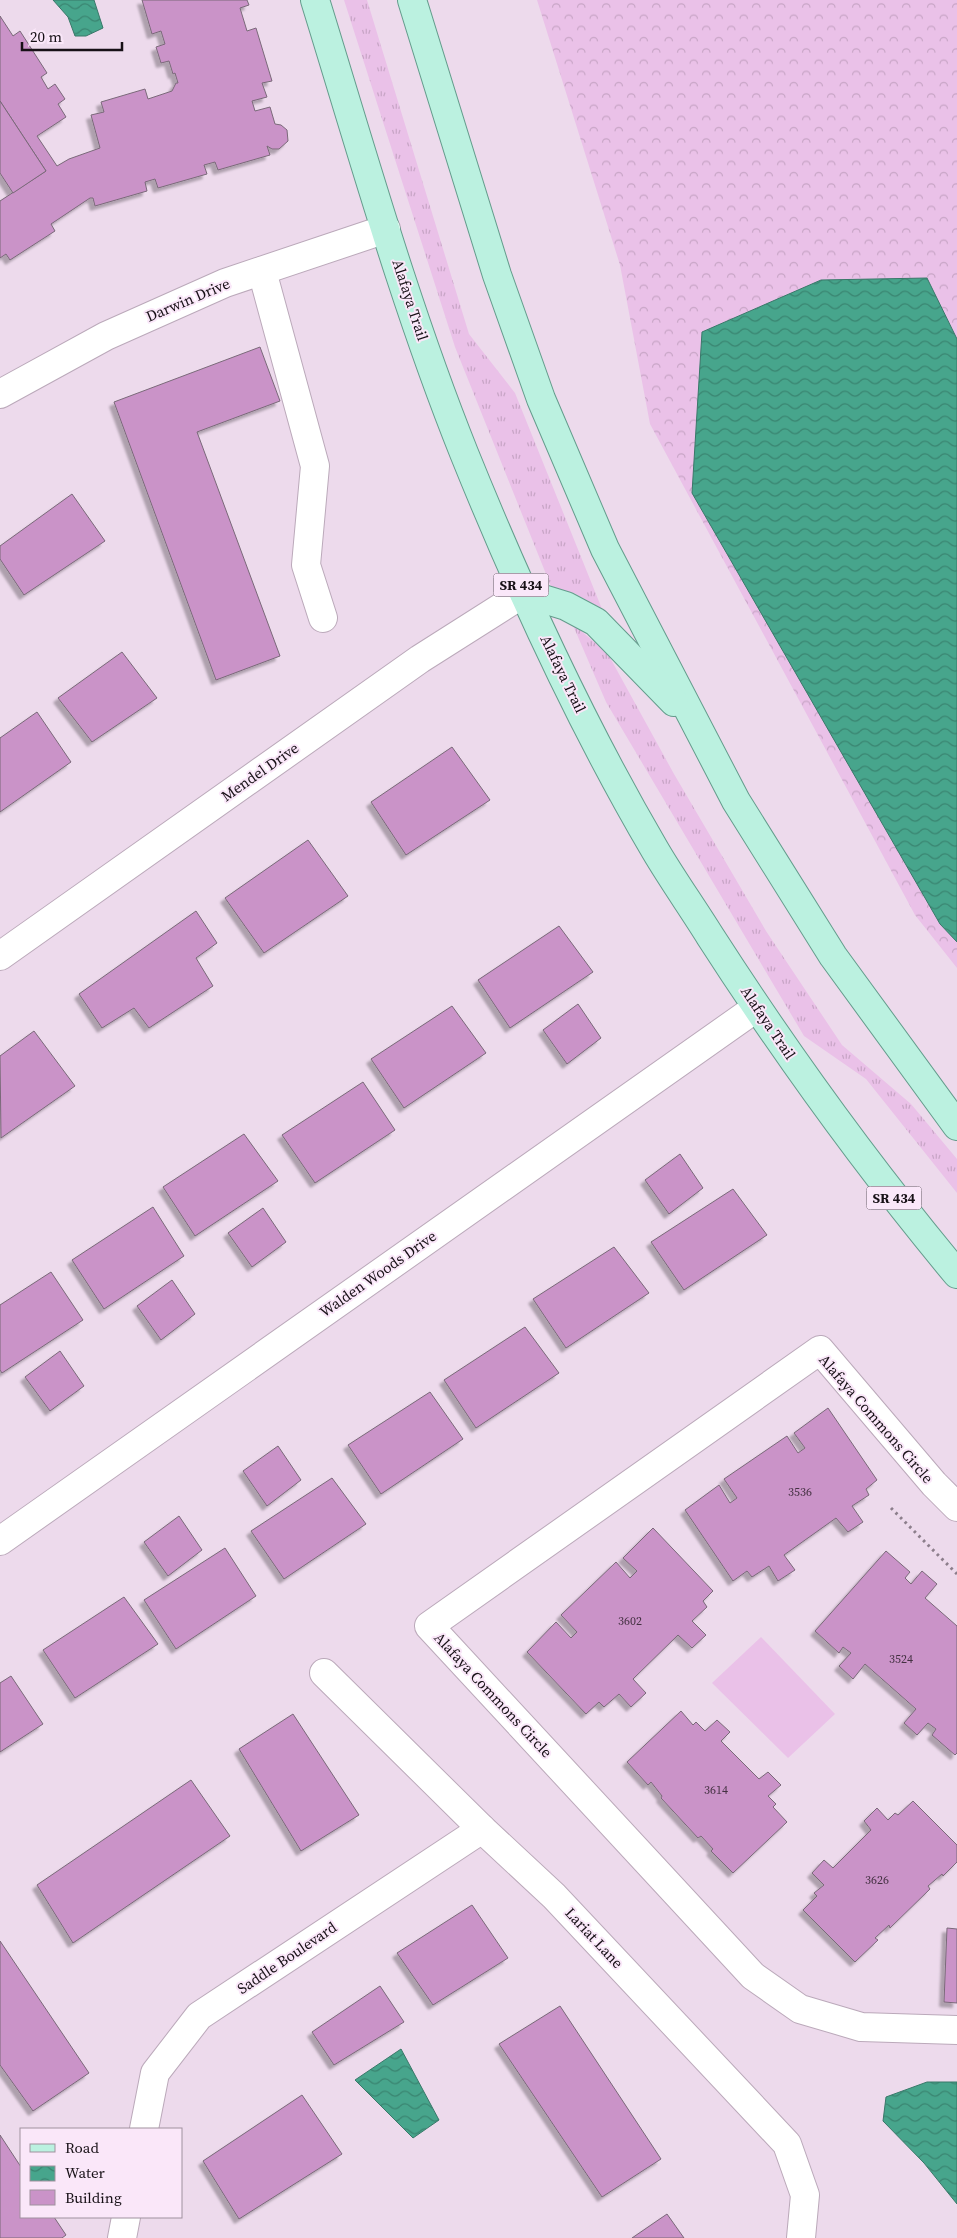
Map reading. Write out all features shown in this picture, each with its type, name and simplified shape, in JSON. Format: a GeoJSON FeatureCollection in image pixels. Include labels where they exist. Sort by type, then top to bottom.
{"type":"FeatureCollection","features":[{"type":"Feature","properties":{"kind":"main road","name":"Alafaya Trail"},"geometry":{"type":"LineString","coordinates":[[315,0],[420,333],[464,453],[524,593],[582,714],[656,851],[756,1008],[821,1101],[899,1204],[957,1274]]}},
{"type":"Feature","properties":{"kind":"main road"},"geometry":{"type":"LineString","coordinates":[[412,0],[494,267],[541,399],[605,549],[736,801],[833,956],[957,1126]]}},
{"type":"Feature","properties":{"kind":"main road"},"geometry":{"type":"LineString","coordinates":[[524,593],[566,606],[596,622],[694,723]]}},
{"type":"Feature","properties":{"kind":"street","name":"Darwin Drive"},"geometry":{"type":"LineString","coordinates":[[0,394],[106,336],[225,284],[386,229]]}},
{"type":"Feature","properties":{"kind":"street"},"geometry":{"type":"LineString","coordinates":[[262,271],[316,466],[306,565],[323,618]]}},
{"type":"Feature","properties":{"kind":"street","name":"Mendel Drive"},"geometry":{"type":"LineString","coordinates":[[0,956],[420,660],[524,593]]}},
{"type":"Feature","properties":{"kind":"street","name":"Walden Woods Drive"},"geometry":{"type":"LineString","coordinates":[[0,1541],[756,1008]]}},
{"type":"Feature","properties":{"kind":"street","name":"Alafaya Commons Circle"},"geometry":{"type":"LineString","coordinates":[[957,1506],[934,1484],[820,1350],[429,1626],[753,1976],[800,2009],[861,2027],[957,2030]]}},
{"type":"Feature","properties":{"kind":"street","name":"Lariat Lane"},"geometry":{"type":"LineString","coordinates":[[324,1673],[482,1829],[554,1896],[786,2144],[805,2195],[801,2238]]}},
{"type":"Feature","properties":{"kind":"street","name":"Saddle Boulevard"},"geometry":{"type":"LineString","coordinates":[[144,2128],[155,2072],[199,2016],[482,1829]]}},
{"type":"Feature","properties":{"kind":"street"},"geometry":{"type":"LineString","coordinates":[[122,2238],[126,2218]]}},
{"type":"Feature","properties":{"kind":"path"},"geometry":{"type":"LineString","coordinates":[[891,1508],[957,1574]]}},
{"type":"Feature","properties":{"kind":"green space"},"geometry":{"type":"Polygon","coordinates":[[[344,0],[367,0],[469,334],[515,393],[602,609],[574,593],[552,589],[455,347],[344,0]]]}},
{"type":"Feature","properties":{"kind":"green space"},"geometry":{"type":"Polygon","coordinates":[[[537,0],[957,0],[957,968],[915,915],[650,424],[620,265],[537,0]]]}},
{"type":"Feature","properties":{"kind":"green space"},"geometry":{"type":"Polygon","coordinates":[[[572,623],[608,654],[674,774],[766,931],[842,1045],[911,1104],[957,1159],[957,1193],[866,1079],[804,1036],[606,702],[572,623]]]}},
{"type":"Feature","properties":{"kind":"green space"},"geometry":{"type":"Polygon","coordinates":[[[761,1637],[835,1714],[788,1758],[712,1683],[761,1637]]]}},
{"type":"Feature","properties":{"kind":"water"},"geometry":{"type":"Polygon","coordinates":[[[53,0],[94,0],[103,28],[86,36],[75,36],[68,17],[53,0]]]}},
{"type":"Feature","properties":{"kind":"water"},"geometry":{"type":"Polygon","coordinates":[[[927,278],[957,339],[957,942],[940,924],[692,493],[702,332],[821,280],[927,278]]]}},
{"type":"Feature","properties":{"kind":"water"},"geometry":{"type":"Polygon","coordinates":[[[401,2049],[439,2120],[413,2138],[355,2080],[401,2049]]]}},
{"type":"Feature","properties":{"kind":"water"},"geometry":{"type":"Polygon","coordinates":[[[927,2082],[957,2082],[957,2204],[924,2163],[883,2121],[886,2097],[927,2082]]]}},
{"type":"Feature","properties":{"kind":"building"},"geometry":{"type":"Polygon","coordinates":[[[142,0],[247,0],[249,5],[240,8],[247,31],[256,28],[272,81],[262,83],[267,97],[252,101],[255,111],[270,107],[275,124],[281,125],[287,130],[288,141],[279,149],[272,149],[267,146],[270,155],[218,170],[215,162],[204,165],[207,174],[158,188],[155,179],[145,182],[147,191],[95,206],[93,198],[90,198],[51,224],[55,231],[10,260],[6,254],[0,258],[0,201],[46,171],[0,101],[0,16],[13,36],[20,31],[47,73],[41,77],[48,89],[55,84],[65,99],[58,104],[66,117],[37,136],[57,166],[69,159],[100,148],[91,115],[104,112],[101,102],[145,89],[148,99],[172,91],[176,83],[178,83],[169,61],[161,63],[156,47],[165,44],[161,31],[152,34],[142,0]]]}},
{"type":"Feature","properties":{"kind":"building"},"geometry":{"type":"Polygon","coordinates":[[[0,101],[46,171],[13,193],[0,173],[0,101]]]}},
{"type":"Feature","properties":{"kind":"building"},"geometry":{"type":"Polygon","coordinates":[[[260,347],[280,401],[197,432],[280,656],[216,680],[114,402],[260,347]]]}},
{"type":"Feature","properties":{"kind":"building"},"geometry":{"type":"Polygon","coordinates":[[[72,494],[105,541],[24,595],[0,559],[0,546],[72,494]]]}},
{"type":"Feature","properties":{"kind":"building"},"geometry":{"type":"Polygon","coordinates":[[[122,652],[157,698],[92,742],[58,698],[122,652]]]}},
{"type":"Feature","properties":{"kind":"building"},"geometry":{"type":"Polygon","coordinates":[[[37,712],[71,762],[0,812],[0,738],[37,712]]]}},
{"type":"Feature","properties":{"kind":"building"},"geometry":{"type":"Polygon","coordinates":[[[452,747],[490,800],[406,855],[371,802],[452,747]]]}},
{"type":"Feature","properties":{"kind":"building"},"geometry":{"type":"Polygon","coordinates":[[[308,840],[348,896],[264,953],[225,898],[308,840]]]}},
{"type":"Feature","properties":{"kind":"building"},"geometry":{"type":"Polygon","coordinates":[[[196,911],[217,943],[196,958],[213,986],[149,1028],[134,1008],[102,1028],[79,994],[196,911]]]}},
{"type":"Feature","properties":{"kind":"building"},"geometry":{"type":"Polygon","coordinates":[[[559,926],[593,972],[510,1028],[478,980],[559,926]]]}},
{"type":"Feature","properties":{"kind":"building"},"geometry":{"type":"Polygon","coordinates":[[[578,1004],[601,1038],[567,1064],[543,1030],[578,1004]]]}},
{"type":"Feature","properties":{"kind":"building"},"geometry":{"type":"Polygon","coordinates":[[[452,1006],[486,1053],[404,1108],[371,1059],[452,1006]]]}},
{"type":"Feature","properties":{"kind":"building"},"geometry":{"type":"Polygon","coordinates":[[[34,1031],[75,1086],[1,1138],[0,1056],[34,1031]]]}},
{"type":"Feature","properties":{"kind":"building"},"geometry":{"type":"Polygon","coordinates":[[[363,1082],[395,1130],[315,1183],[282,1135],[363,1082]]]}},
{"type":"Feature","properties":{"kind":"building"},"geometry":{"type":"Polygon","coordinates":[[[244,1134],[278,1181],[195,1236],[163,1187],[244,1134]]]}},
{"type":"Feature","properties":{"kind":"building"},"geometry":{"type":"Polygon","coordinates":[[[680,1154],[703,1188],[669,1214],[645,1180],[680,1154]]]}},
{"type":"Feature","properties":{"kind":"building"},"geometry":{"type":"Polygon","coordinates":[[[733,1189],[767,1235],[684,1290],[651,1242],[733,1189]]]}},
{"type":"Feature","properties":{"kind":"building"},"geometry":{"type":"Polygon","coordinates":[[[153,1207],[184,1256],[104,1309],[72,1260],[153,1207]]]}},
{"type":"Feature","properties":{"kind":"building"},"geometry":{"type":"Polygon","coordinates":[[[263,1208],[286,1242],[252,1267],[228,1233],[263,1208]]]}},
{"type":"Feature","properties":{"kind":"building"},"geometry":{"type":"Polygon","coordinates":[[[614,1247],[649,1293],[566,1348],[533,1299],[614,1247]]]}},
{"type":"Feature","properties":{"kind":"building"},"geometry":{"type":"Polygon","coordinates":[[[51,1272],[83,1320],[2,1373],[0,1370],[0,1305],[51,1272]]]}},
{"type":"Feature","properties":{"kind":"building"},"geometry":{"type":"Polygon","coordinates":[[[172,1280],[195,1314],[161,1340],[137,1306],[172,1280]]]}},
{"type":"Feature","properties":{"kind":"building"},"geometry":{"type":"Polygon","coordinates":[[[525,1327],[559,1373],[476,1428],[444,1380],[525,1327]]]}},
{"type":"Feature","properties":{"kind":"building"},"geometry":{"type":"Polygon","coordinates":[[[60,1351],[84,1386],[50,1411],[25,1377],[60,1351]]]}},
{"type":"Feature","properties":{"kind":"building"},"geometry":{"type":"Polygon","coordinates":[[[430,1392],[463,1439],[381,1494],[348,1445],[430,1392]]]}},
{"type":"Feature","properties":{"kind":"building"},"geometry":{"type":"Polygon","coordinates":[[[828,1408],[877,1480],[866,1489],[869,1495],[852,1506],[863,1522],[848,1532],[836,1518],[784,1555],[795,1570],[778,1581],[769,1566],[752,1577],[747,1571],[733,1581],[685,1510],[719,1485],[730,1503],[737,1498],[724,1479],[787,1436],[798,1453],[805,1448],[794,1433],[828,1408]]]}},
{"type":"Feature","properties":{"kind":"building"},"geometry":{"type":"Polygon","coordinates":[[[278,1446],[301,1480],[267,1506],[243,1471],[278,1446]]]}},
{"type":"Feature","properties":{"kind":"building"},"geometry":{"type":"Polygon","coordinates":[[[332,1478],[366,1524],[284,1579],[251,1531],[332,1478]]]}},
{"type":"Feature","properties":{"kind":"building"},"geometry":{"type":"Polygon","coordinates":[[[179,1516],[202,1550],[168,1576],[144,1542],[179,1516]]]}},
{"type":"Feature","properties":{"kind":"building"},"geometry":{"type":"Polygon","coordinates":[[[653,1528],[713,1591],[703,1601],[707,1607],[692,1621],[706,1635],[692,1648],[678,1635],[633,1679],[646,1693],[631,1707],[619,1694],[604,1707],[599,1702],[586,1714],[527,1652],[556,1622],[571,1638],[577,1632],[561,1615],[616,1562],[630,1578],[637,1571],[623,1558],[653,1528]]]}},
{"type":"Feature","properties":{"kind":"building"},"geometry":{"type":"Polygon","coordinates":[[[225,1548],[256,1596],[176,1649],[144,1600],[225,1548]]]}},
{"type":"Feature","properties":{"kind":"building"},"geometry":{"type":"Polygon","coordinates":[[[886,1551],[910,1572],[905,1578],[911,1584],[922,1571],[937,1584],[925,1598],[957,1626],[957,1753],[955,1755],[932,1735],[936,1729],[928,1723],[917,1735],[904,1723],[916,1709],[865,1664],[853,1679],[839,1666],[851,1653],[843,1647],[839,1653],[815,1631],[886,1551]]]}},
{"type":"Feature","properties":{"kind":"building"},"geometry":{"type":"Polygon","coordinates":[[[124,1597],[158,1644],[75,1698],[43,1650],[124,1597]]]}},
{"type":"Feature","properties":{"kind":"building"},"geometry":{"type":"Polygon","coordinates":[[[11,1676],[43,1724],[0,1752],[0,1683],[11,1676]]]}},
{"type":"Feature","properties":{"kind":"building"},"geometry":{"type":"Polygon","coordinates":[[[681,1711],[693,1725],[696,1722],[705,1731],[717,1720],[730,1732],[721,1741],[759,1779],[768,1772],[781,1785],[768,1796],[776,1804],[773,1807],[787,1822],[733,1873],[711,1851],[713,1849],[701,1836],[698,1838],[661,1798],[662,1796],[651,1782],[648,1785],[627,1762],[681,1711]]]}},
{"type":"Feature","properties":{"kind":"building"},"geometry":{"type":"Polygon","coordinates":[[[293,1714],[359,1815],[301,1851],[239,1749],[293,1714]]]}},
{"type":"Feature","properties":{"kind":"building"},"geometry":{"type":"Polygon","coordinates":[[[191,1780],[230,1836],[73,1943],[37,1885],[191,1780]]]}},
{"type":"Feature","properties":{"kind":"building"},"geometry":{"type":"Polygon","coordinates":[[[913,1801],[957,1845],[957,1862],[943,1876],[942,1874],[928,1886],[930,1889],[890,1928],[889,1925],[875,1938],[878,1940],[855,1962],[803,1910],[817,1896],[814,1893],[824,1885],[812,1873],[824,1860],[833,1868],[871,1830],[864,1821],[877,1808],[888,1820],[895,1813],[898,1815],[913,1801]]]}},
{"type":"Feature","properties":{"kind":"building"},"geometry":{"type":"Polygon","coordinates":[[[472,1905],[508,1958],[433,2005],[397,1953],[472,1905]]]}},
{"type":"Feature","properties":{"kind":"building"},"geometry":{"type":"Polygon","coordinates":[[[947,1928],[957,1929],[957,2003],[944,2002],[947,1928]]]}},
{"type":"Feature","properties":{"kind":"building"},"geometry":{"type":"Polygon","coordinates":[[[0,1941],[89,2073],[33,2111],[0,2065],[0,1941]]]}},
{"type":"Feature","properties":{"kind":"building"},"geometry":{"type":"Polygon","coordinates":[[[380,1986],[404,2022],[334,2065],[312,2032],[380,1986]]]}},
{"type":"Feature","properties":{"kind":"building"},"geometry":{"type":"Polygon","coordinates":[[[560,2006],[661,2159],[602,2197],[499,2044],[560,2006]]]}},
{"type":"Feature","properties":{"kind":"building"},"geometry":{"type":"Polygon","coordinates":[[[302,2095],[342,2154],[239,2219],[203,2161],[302,2095]]]}},
{"type":"Feature","properties":{"kind":"building"},"geometry":{"type":"Polygon","coordinates":[[[0,2135],[20,2165],[20,2218],[55,2218],[66,2235],[62,2238],[0,2238],[0,2135]]]}},
{"type":"Feature","properties":{"kind":"building"},"geometry":{"type":"Polygon","coordinates":[[[667,2214],[684,2238],[632,2238],[667,2214]]]}}]}
